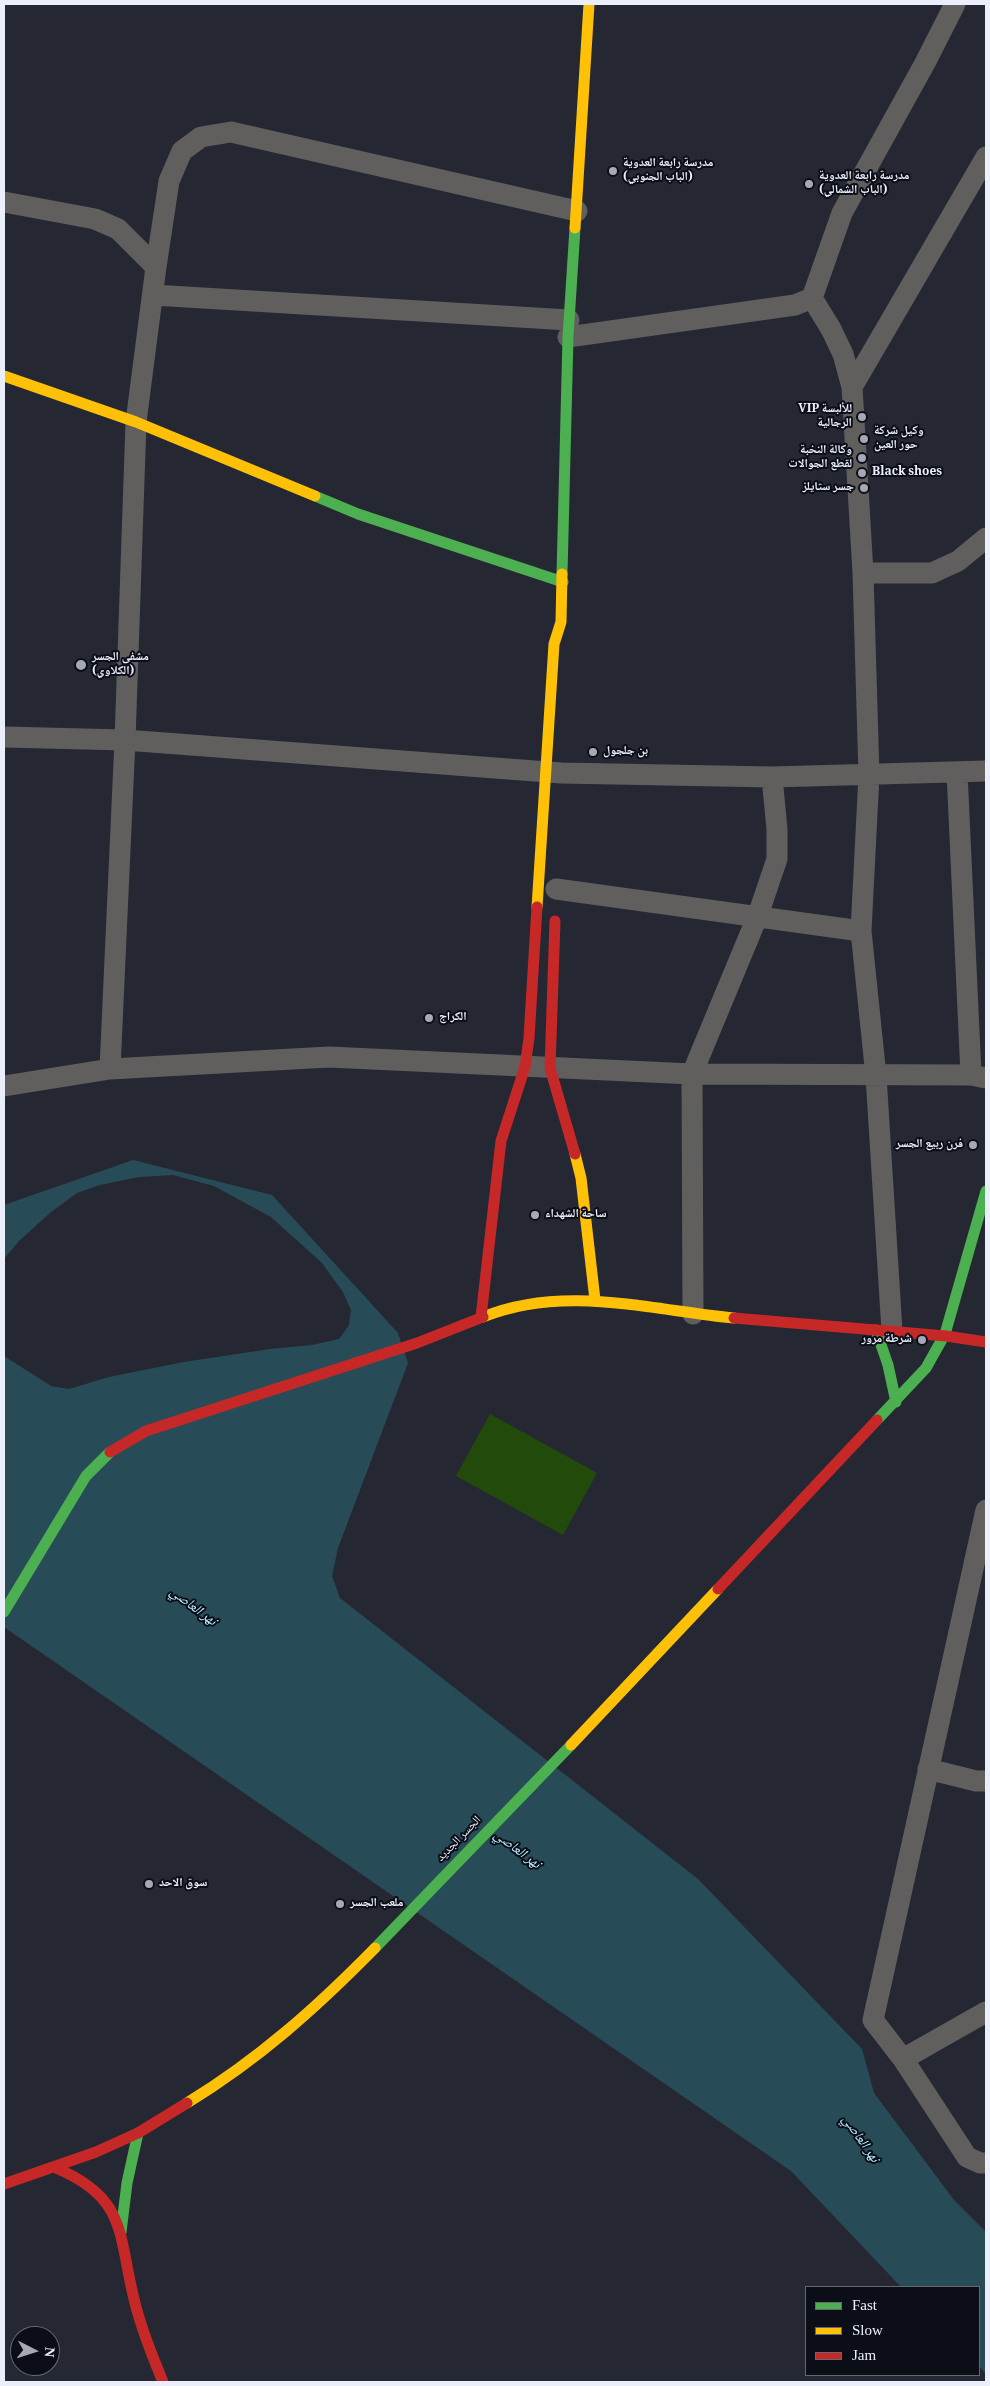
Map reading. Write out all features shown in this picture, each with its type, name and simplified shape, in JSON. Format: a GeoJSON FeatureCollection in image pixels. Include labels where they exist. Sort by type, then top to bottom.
{"type":"FeatureCollection","features":[{"type":"Feature","properties":{"kind":"street"},"geometry":{"type":"LineString","coordinates":[[481,1317],[501,1141],[525,1067],[557,772],[554,644],[561,622],[569,329],[589,4]]}},
{"type":"Feature","properties":{"kind":"street"},"geometry":{"type":"LineString","coordinates":[[153,295],[569,329],[794,305],[812,298],[842,213],[925,63],[955,4]]}},
{"type":"Feature","properties":{"kind":"street"},"geometry":{"type":"LineString","coordinates":[[110,1069],[125,740],[136,422],[169,181],[182,151],[201,137],[231,132],[577,210]]}},
{"type":"Feature","properties":{"kind":"street"},"geometry":{"type":"LineString","coordinates":[[852,388],[986,157]]}},
{"type":"Feature","properties":{"kind":"street"},"geometry":{"type":"LineString","coordinates":[[4,202],[95,219],[118,229],[156,267]]}},
{"type":"Feature","properties":{"kind":"street"},"geometry":{"type":"LineString","coordinates":[[812,298],[831,329],[843,354],[852,388],[863,573],[869,775],[860,931],[876,1076],[884,1331],[888,1365],[896,1402]]}},
{"type":"Feature","properties":{"kind":"street"},"geometry":{"type":"LineString","coordinates":[[4,376],[136,422],[358,514],[563,582]]}},
{"type":"Feature","properties":{"kind":"street"},"geometry":{"type":"LineString","coordinates":[[863,573],[932,573],[958,561],[986,538]]}},
{"type":"Feature","properties":{"kind":"street"},"geometry":{"type":"LineString","coordinates":[[561,622],[568,642]]}},
{"type":"Feature","properties":{"kind":"street"},"geometry":{"type":"LineString","coordinates":[[4,737],[125,740],[557,772],[772,777],[986,771]]}},
{"type":"Feature","properties":{"kind":"street"},"geometry":{"type":"LineString","coordinates":[[4,1086],[110,1069],[329,1058],[692,1074],[876,1076],[979,1068],[957,772]]}},
{"type":"Feature","properties":{"kind":"street"},"geometry":{"type":"LineString","coordinates":[[693,1314],[692,1074],[758,915],[777,858],[778,829],[772,777]]}},
{"type":"Feature","properties":{"kind":"street"},"geometry":{"type":"LineString","coordinates":[[595,1300],[581,1178],[568,1125],[557,1097],[550,1068],[556,894],[758,915],[860,931]]}},
{"type":"Feature","properties":{"kind":"street","name":"الجسر الجديد"},"geometry":{"type":"LineString","coordinates":[[4,2184],[56,2168],[138,2133],[218,2084],[294,2027],[360,1963],[580,1736],[926,1368],[946,1336],[956,1304],[974,1227],[986,1191]]}},
{"type":"Feature","properties":{"kind":"street"},"geometry":{"type":"LineString","coordinates":[[4,1612],[86,1476],[112,1449],[146,1431],[417,1343],[507,1307],[555,1300],[595,1300],[693,1314],[946,1336],[986,1342]]}},
{"type":"Feature","properties":{"kind":"street"},"geometry":{"type":"LineString","coordinates":[[986,1510],[873,2020],[903,2059],[967,2156],[980,2163],[986,2163]]}},
{"type":"Feature","properties":{"kind":"street"},"geometry":{"type":"LineString","coordinates":[[928,1769],[976,1781],[986,1781]]}},
{"type":"Feature","properties":{"kind":"street"},"geometry":{"type":"LineString","coordinates":[[903,2059],[986,2012]]}},
{"type":"Feature","properties":{"kind":"street"},"geometry":{"type":"LineString","coordinates":[[122,2232],[128,2183],[138,2133]]}},
{"type":"Feature","properties":{"kind":"street"},"geometry":{"type":"LineString","coordinates":[[56,2168],[85,2180],[97,2191],[116,2217],[122,2232],[134,2300],[147,2344],[163,2382]]}},
{"type":"Feature","properties":{"kind":"green space"},"geometry":{"type":"Polygon","coordinates":[[[490,1414],[597,1473],[563,1535],[456,1476],[490,1414]]]}},
{"type":"Feature","properties":{"kind":"water","name":"نهر العاصي"},"geometry":{"type":"Polygon","coordinates":[[[133,1160],[272,1195],[398,1333],[408,1363],[338,1548],[332,1576],[340,1598],[698,1879],[862,2049],[874,2093],[954,2200],[986,2232],[986,2374],[980,2367],[980,2286],[900,2286],[791,2171],[4,1627],[4,1356],[51,1386],[69,1389],[109,1377],[184,1362],[270,1349],[312,1345],[339,1339],[349,1325],[351,1310],[343,1292],[322,1263],[271,1217],[214,1186],[173,1175],[139,1177],[100,1185],[77,1193],[51,1212],[19,1241],[4,1259],[4,1205],[133,1160]]]}},
{"type":"Feature","properties":{"kind":"traffic: fast"},"geometry":{"type":"LineString","coordinates":[[562,574],[568,337],[575,228]]}},
{"type":"Feature","properties":{"kind":"traffic: fast"},"geometry":{"type":"LineString","coordinates":[[315,496],[358,514],[563,582]]}},
{"type":"Feature","properties":{"kind":"traffic: fast"},"geometry":{"type":"LineString","coordinates":[[877,1420],[926,1368],[945,1334],[986,1191]]}},
{"type":"Feature","properties":{"kind":"traffic: fast"},"geometry":{"type":"LineString","coordinates":[[876,1330],[888,1365],[896,1402]]}},
{"type":"Feature","properties":{"kind":"traffic: fast"},"geometry":{"type":"LineString","coordinates":[[4,1612],[86,1476],[110,1452]]}},
{"type":"Feature","properties":{"kind":"traffic: fast"},"geometry":{"type":"LineString","coordinates":[[375,1948],[571,1745]]}},
{"type":"Feature","properties":{"kind":"traffic: fast"},"geometry":{"type":"LineString","coordinates":[[121,2232],[127,2183],[138,2133]]}},
{"type":"Feature","properties":{"kind":"traffic: slow"},"geometry":{"type":"LineString","coordinates":[[575,228],[589,4]]}},
{"type":"Feature","properties":{"kind":"traffic: slow"},"geometry":{"type":"LineString","coordinates":[[4,376],[136,422],[315,496]]}},
{"type":"Feature","properties":{"kind":"traffic: slow"},"geometry":{"type":"LineString","coordinates":[[537,907],[554,644],[561,622],[562,574]]}},
{"type":"Feature","properties":{"kind":"traffic: slow"},"geometry":{"type":"LineString","coordinates":[[575,1154],[581,1178],[595,1300]]}},
{"type":"Feature","properties":{"kind":"traffic: slow"},"geometry":{"type":"LineString","coordinates":[[483,1317],[514,1307],[545,1302],[576,1301],[639,1305],[734,1318]]}},
{"type":"Feature","properties":{"kind":"traffic: slow"},"geometry":{"type":"LineString","coordinates":[[571,1745],[718,1589]]}},
{"type":"Feature","properties":{"kind":"traffic: slow"},"geometry":{"type":"LineString","coordinates":[[187,2103],[238,2069],[286,2032],[375,1948]]}},
{"type":"Feature","properties":{"kind":"traffic: jam"},"geometry":{"type":"LineString","coordinates":[[481,1317],[501,1141],[525,1067],[529,1038],[537,907]]}},
{"type":"Feature","properties":{"kind":"traffic: jam"},"geometry":{"type":"LineString","coordinates":[[555,921],[550,1068],[575,1154]]}},
{"type":"Feature","properties":{"kind":"traffic: jam"},"geometry":{"type":"LineString","coordinates":[[110,1452],[146,1431],[417,1343],[483,1317]]}},
{"type":"Feature","properties":{"kind":"traffic: jam"},"geometry":{"type":"LineString","coordinates":[[734,1318],[946,1336],[986,1342]]}},
{"type":"Feature","properties":{"kind":"traffic: jam"},"geometry":{"type":"LineString","coordinates":[[718,1589],[877,1420]]}},
{"type":"Feature","properties":{"kind":"traffic: jam"},"geometry":{"type":"LineString","coordinates":[[4,2184],[96,2152],[138,2133],[187,2103]]}},
{"type":"Feature","properties":{"kind":"traffic: jam"},"geometry":{"type":"LineString","coordinates":[[56,2168],[79,2180],[96,2192],[108,2205],[116,2220],[137,2310],[163,2382]]}},
{"type":"Feature","properties":{"kind":"place","name":"مدرسة رابعة العدوية (الباب الجنوبي)"},"geometry":{"type":"Point","coordinates":[613,171]}},
{"type":"Feature","properties":{"kind":"place","name":"مدرسة رابعة العدوية (الباب الشمالي)"},"geometry":{"type":"Point","coordinates":[809,184]}},
{"type":"Feature","properties":{"kind":"place","name":"VIP للألبسة الرجالية"},"geometry":{"type":"Point","coordinates":[862,417]}},
{"type":"Feature","properties":{"kind":"place","name":"وكيل شركة حور العين"},"geometry":{"type":"Point","coordinates":[864,439]}},
{"type":"Feature","properties":{"kind":"place","name":"وكالة النخبة لقطع الجوالات"},"geometry":{"type":"Point","coordinates":[862,458]}},
{"type":"Feature","properties":{"kind":"place","name":"Black shoes"},"geometry":{"type":"Point","coordinates":[862,473]}},
{"type":"Feature","properties":{"kind":"place","name":"جسر ستايلز"},"geometry":{"type":"Point","coordinates":[864,488]}},
{"type":"Feature","properties":{"kind":"place","name":"مشفى الجسر (الكلاوي)"},"geometry":{"type":"Point","coordinates":[81,665]}},
{"type":"Feature","properties":{"kind":"place","name":"بن جلجول"},"geometry":{"type":"Point","coordinates":[593,752]}},
{"type":"Feature","properties":{"kind":"place","name":"الكراج"},"geometry":{"type":"Point","coordinates":[429,1018]}},
{"type":"Feature","properties":{"kind":"place","name":"فرن ربيع الجسر"},"geometry":{"type":"Point","coordinates":[973,1145]}},
{"type":"Feature","properties":{"kind":"place","name":"ساحة الشهداء"},"geometry":{"type":"Point","coordinates":[535,1215]}},
{"type":"Feature","properties":{"kind":"place","name":"شرطة مرور"},"geometry":{"type":"Point","coordinates":[922,1340]}},
{"type":"Feature","properties":{"kind":"place","name":"سوق الاحد"},"geometry":{"type":"Point","coordinates":[149,1884]}},
{"type":"Feature","properties":{"kind":"place","name":"ملعب الجسر"},"geometry":{"type":"Point","coordinates":[340,1904]}}]}
